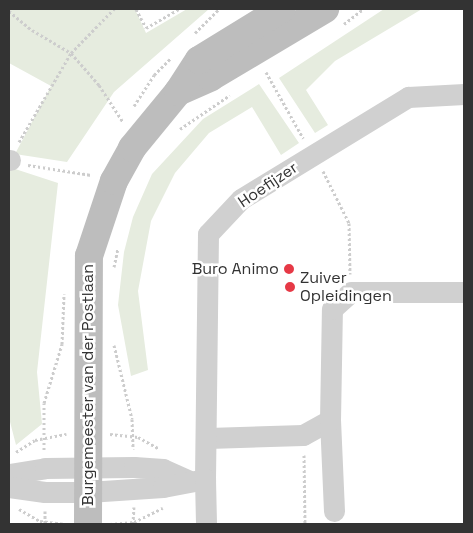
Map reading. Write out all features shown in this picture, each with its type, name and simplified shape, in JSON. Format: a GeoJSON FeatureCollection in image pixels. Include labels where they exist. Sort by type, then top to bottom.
{"type":"FeatureCollection","features":[{"type":"Feature","properties":{"kind":"street","name":"Burgemeester van der Postlaan"},"geometry":{"type":"LineString","coordinates":[[88,524],[89,256],[114,181],[132,148],[178,92],[211,77],[283,16],[331,19]]}},
{"type":"Feature","properties":{"kind":"street","name":"Hoefijzer"},"geometry":{"type":"LineString","coordinates":[[206,524],[196,479],[208,438],[208,234],[241,199],[408,97],[464,94]]}},
{"type":"Feature","properties":{"kind":"street"},"geometry":{"type":"LineString","coordinates":[[334,511],[330,420],[332,309],[351,292],[464,292]]}},
{"type":"Feature","properties":{"kind":"street"},"geometry":{"type":"LineString","coordinates":[[208,438],[303,435],[330,420]]}},
{"type":"Feature","properties":{"kind":"street"},"geometry":{"type":"LineString","coordinates":[[10,496],[45,492],[134,467],[163,469],[196,479]]}},
{"type":"Feature","properties":{"kind":"street"},"geometry":{"type":"LineString","coordinates":[[9,474],[45,468],[134,490],[163,487],[196,479]]}},
{"type":"Feature","properties":{"kind":"path"},"geometry":{"type":"LineString","coordinates":[[91,175],[9,160],[48,87],[71,53],[114,9]]}},
{"type":"Feature","properties":{"kind":"path"},"geometry":{"type":"LineString","coordinates":[[136,9],[146,28],[180,9]]}},
{"type":"Feature","properties":{"kind":"path"},"geometry":{"type":"LineString","coordinates":[[331,19],[363,9]]}},
{"type":"Feature","properties":{"kind":"path"},"geometry":{"type":"LineString","coordinates":[[9,11],[32,30],[71,53],[99,85],[124,122]]}},
{"type":"Feature","properties":{"kind":"path"},"geometry":{"type":"LineString","coordinates":[[260,75],[273,66]]}},
{"type":"Feature","properties":{"kind":"path"},"geometry":{"type":"LineString","coordinates":[[265,71],[349,223],[351,292]]}},
{"type":"Feature","properties":{"kind":"path"},"geometry":{"type":"LineString","coordinates":[[174,134],[239,89]]}},
{"type":"Feature","properties":{"kind":"path","name":"Burgemeester van der Postlaan"},"geometry":{"type":"LineString","coordinates":[[112,274],[120,239]]}},
{"type":"Feature","properties":{"kind":"path","name":"Burgemeester van der Postlaan"},"geometry":{"type":"LineString","coordinates":[[112,336],[132,420],[134,467]]}},
{"type":"Feature","properties":{"kind":"path"},"geometry":{"type":"LineString","coordinates":[[303,435],[305,524]]}},
{"type":"Feature","properties":{"kind":"path"},"geometry":{"type":"LineString","coordinates":[[134,490],[134,524]]}},
{"type":"Feature","properties":{"kind":"path"},"geometry":{"type":"LineString","coordinates":[[10,496],[40,521],[63,524]]}},
{"type":"Feature","properties":{"kind":"path"},"geometry":{"type":"LineString","coordinates":[[372,524],[396,524]]}},
{"type":"Feature","properties":{"kind":"shaded area"},"geometry":{"type":"Polygon","coordinates":[[[9,9],[135,9],[146,33],[187,9],[209,9],[114,92],[67,162],[15,154],[51,86],[9,63],[9,9]]]}},
{"type":"Feature","properties":{"kind":"shaded area"},"geometry":{"type":"Polygon","coordinates":[[[384,9],[422,9],[335,61],[306,90],[328,125],[315,133],[279,78],[384,9]]]}},
{"type":"Feature","properties":{"kind":"shaded area"},"geometry":{"type":"Polygon","coordinates":[[[259,84],[299,143],[281,155],[252,107],[209,133],[175,173],[151,221],[138,291],[148,370],[131,376],[118,305],[124,252],[133,217],[152,174],[203,119],[259,84]]]}},
{"type":"Feature","properties":{"kind":"shaded area"},"geometry":{"type":"Polygon","coordinates":[[[9,167],[58,183],[37,372],[42,424],[16,445],[9,418],[9,167]]]}},
{"type":"Feature","properties":{"kind":"place","name":"Buro Animo"},"geometry":{"type":"Point","coordinates":[289,269]}},
{"type":"Feature","properties":{"kind":"place","name":"Zuiver Opleidingen"},"geometry":{"type":"Point","coordinates":[290,287]}}]}
